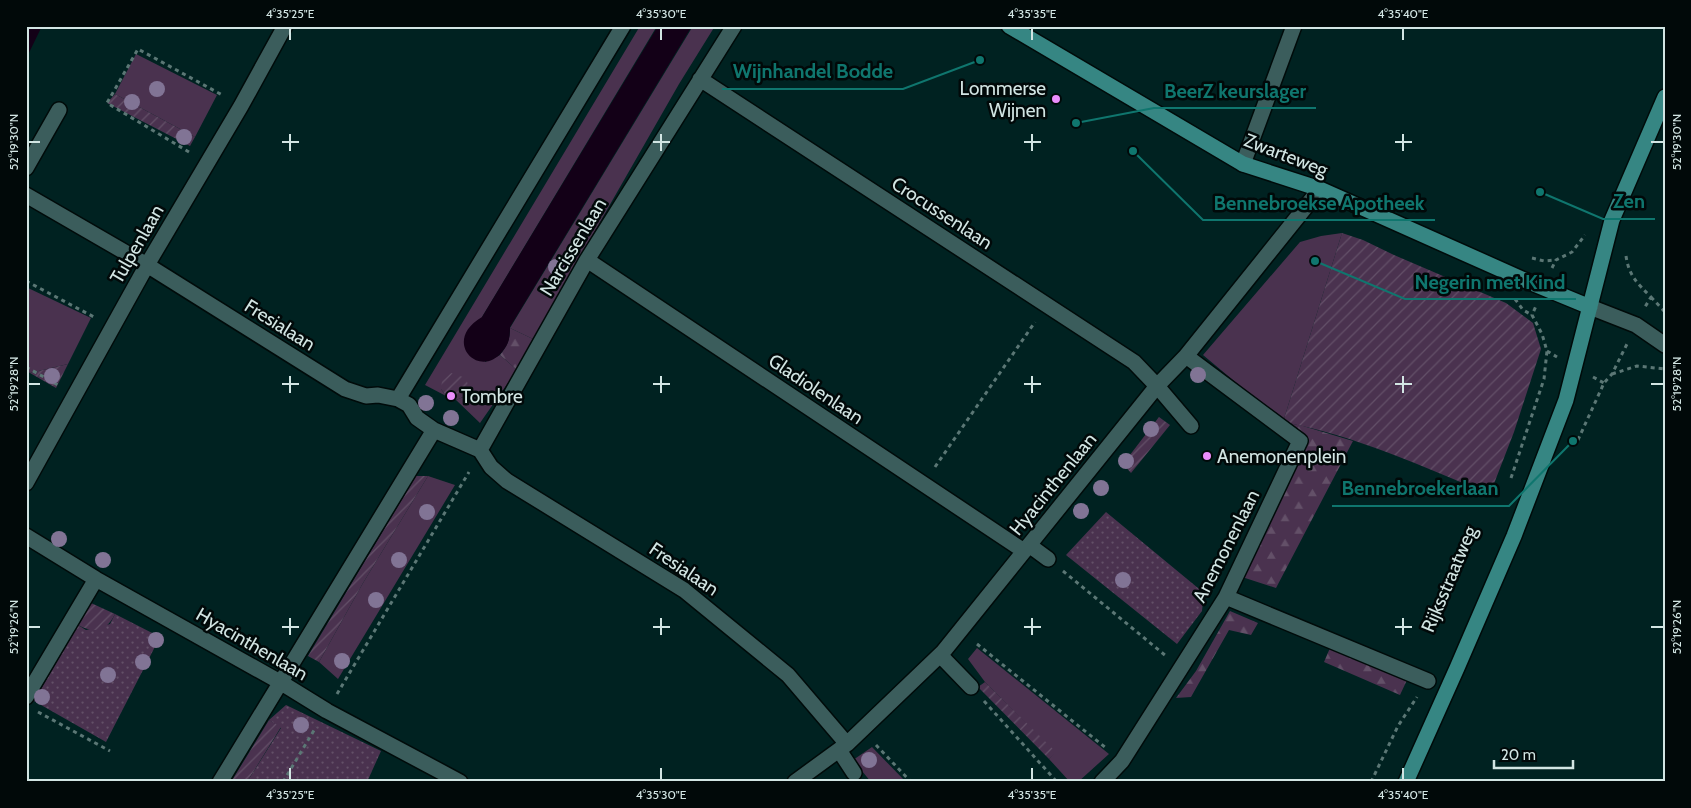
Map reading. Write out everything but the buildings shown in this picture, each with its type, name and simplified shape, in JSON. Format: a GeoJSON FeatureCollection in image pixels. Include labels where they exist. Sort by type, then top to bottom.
{"type":"FeatureCollection","features":[{"type":"Feature","properties":{"kind":"main road","name":"Zwarteweg"},"geometry":{"type":"LineString","coordinates":[[1009,26],[1244,164],[1320,189],[1590,307]]}},
{"type":"Feature","properties":{"kind":"main road"},"geometry":{"type":"LineString","coordinates":[[1406,782],[1458,668],[1514,536],[1566,400],[1612,220],[1665,97]]}},
{"type":"Feature","properties":{"kind":"street"},"geometry":{"type":"LineString","coordinates":[[480,451],[434,430],[417,418],[409,405],[398,399],[623,26]]}},
{"type":"Feature","properties":{"kind":"street","name":"Narcissenlaan"},"geometry":{"type":"LineString","coordinates":[[480,451],[587,260],[734,26]]}},
{"type":"Feature","properties":{"kind":"street"},"geometry":{"type":"LineString","coordinates":[[1244,164],[1294,26]]}},
{"type":"Feature","properties":{"kind":"street","name":"Tulpenlaan"},"geometry":{"type":"LineString","coordinates":[[26,483],[147,265],[241,106],[278,28]]}},
{"type":"Feature","properties":{"kind":"street","name":"Crocussenlaan"},"geometry":{"type":"LineString","coordinates":[[700,79],[1134,362],[1158,386],[1191,426]]}},
{"type":"Feature","properties":{"kind":"street"},"geometry":{"type":"LineString","coordinates":[[26,168],[59,110]]}},
{"type":"Feature","properties":{"kind":"street","name":"Hyacinthenlaan"},"geometry":{"type":"LineString","coordinates":[[795,782],[843,747],[940,654],[1158,386],[1186,356],[1320,189]]}},
{"type":"Feature","properties":{"kind":"street","name":"Fresialaan"},"geometry":{"type":"LineString","coordinates":[[26,195],[147,265],[345,390],[359,395],[378,395],[398,399]]}},
{"type":"Feature","properties":{"kind":"street","name":"Gladiolenlaan"},"geometry":{"type":"LineString","coordinates":[[587,260],[923,484],[1048,559]]}},
{"type":"Feature","properties":{"kind":"street"},"geometry":{"type":"LineString","coordinates":[[1590,307],[1636,325],[1665,345]]}},
{"type":"Feature","properties":{"kind":"street","name":"Anemonenlaan"},"geometry":{"type":"LineString","coordinates":[[1102,782],[1122,761],[1226,596],[1300,441],[1186,356]]}},
{"type":"Feature","properties":{"kind":"street"},"geometry":{"type":"LineString","coordinates":[[220,782],[434,430]]}},
{"type":"Feature","properties":{"kind":"street","name":"Fresialaan"},"geometry":{"type":"LineString","coordinates":[[480,451],[491,467],[507,482],[684,590],[788,675],[843,747],[854,773]]}},
{"type":"Feature","properties":{"kind":"street","name":"Hyacinthenlaan"},"geometry":{"type":"LineString","coordinates":[[26,536],[96,579],[280,682],[327,711],[460,782]]}},
{"type":"Feature","properties":{"kind":"street"},"geometry":{"type":"LineString","coordinates":[[26,697],[96,579]]}},
{"type":"Feature","properties":{"kind":"street"},"geometry":{"type":"LineString","coordinates":[[1226,596],[1428,681]]}},
{"type":"Feature","properties":{"kind":"street"},"geometry":{"type":"LineString","coordinates":[[940,654],[971,687]]}},
{"type":"Feature","properties":{"kind":"path"},"geometry":{"type":"LineString","coordinates":[[207,162],[107,103],[138,48],[241,106]]}},
{"type":"Feature","properties":{"kind":"path"},"geometry":{"type":"LineString","coordinates":[[1511,479],[1544,380],[1547,351],[1542,334],[1532,315],[1556,260],[1572,252],[1589,232]]}},
{"type":"Feature","properties":{"kind":"path"},"geometry":{"type":"LineString","coordinates":[[1625,251],[1627,265],[1634,279],[1665,312]]}},
{"type":"Feature","properties":{"kind":"path"},"geometry":{"type":"LineString","coordinates":[[26,281],[112,327]]}},
{"type":"Feature","properties":{"kind":"path"},"geometry":{"type":"LineString","coordinates":[[1570,447],[1577,442],[1604,383],[1612,374],[1651,297]]}},
{"type":"Feature","properties":{"kind":"path"},"geometry":{"type":"LineString","coordinates":[[923,484],[1047,304]]}},
{"type":"Feature","properties":{"kind":"path"},"geometry":{"type":"LineString","coordinates":[[1612,374],[1637,366],[1665,369]]}},
{"type":"Feature","properties":{"kind":"path"},"geometry":{"type":"LineString","coordinates":[[26,367],[75,394]]}},
{"type":"Feature","properties":{"kind":"path"},"geometry":{"type":"LineString","coordinates":[[283,782],[480,451]]}},
{"type":"Feature","properties":{"kind":"path"},"geometry":{"type":"LineString","coordinates":[[1048,559],[1180,667]]}},
{"type":"Feature","properties":{"kind":"path"},"geometry":{"type":"LineString","coordinates":[[961,630],[1122,761]]}},
{"type":"Feature","properties":{"kind":"path"},"geometry":{"type":"LineString","coordinates":[[1371,782],[1398,726],[1428,681]]}},
{"type":"Feature","properties":{"kind":"path"},"geometry":{"type":"LineString","coordinates":[[971,687],[1057,782]]}},
{"type":"Feature","properties":{"kind":"path"},"geometry":{"type":"LineString","coordinates":[[35,710],[110,751]]}},
{"type":"Feature","properties":{"kind":"path"},"geometry":{"type":"LineString","coordinates":[[862,730],[912,782]]}},
{"type":"Feature","properties":{"kind":"green space"},"geometry":{"type":"Polygon","coordinates":[[[640,26],[657,26],[482,317],[485,362],[500,355],[517,370],[480,423],[456,400],[463,397],[441,389],[446,396],[425,385],[640,26]]]}},
{"type":"Feature","properties":{"kind":"green space"},"geometry":{"type":"Polygon","coordinates":[[[693,26],[715,26],[679,84],[533,339],[510,328],[693,26]]]}},
{"type":"Feature","properties":{"kind":"green space"},"geometry":{"type":"Polygon","coordinates":[[[136,54],[217,95],[195,137],[115,94],[136,54]]]}},
{"type":"Feature","properties":{"kind":"green space"},"geometry":{"type":"Polygon","coordinates":[[[115,94],[195,137],[190,146],[107,103],[115,94]]]}},
{"type":"Feature","properties":{"kind":"green space"},"geometry":{"type":"Polygon","coordinates":[[[1342,233],[1283,422],[1203,355],[1300,242],[1342,233]]]}},
{"type":"Feature","properties":{"kind":"green space"},"geometry":{"type":"Polygon","coordinates":[[[1342,233],[1363,240],[1506,303],[1533,323],[1541,349],[1514,432],[1490,494],[1362,443],[1283,422],[1342,233]]]}},
{"type":"Feature","properties":{"kind":"green space"},"geometry":{"type":"Polygon","coordinates":[[[26,287],[91,318],[68,364],[30,373],[26,371],[26,287]]]}},
{"type":"Feature","properties":{"kind":"green space"},"geometry":{"type":"Polygon","coordinates":[[[510,328],[533,339],[517,370],[500,355],[508,343],[510,328]]]}},
{"type":"Feature","properties":{"kind":"green space"},"geometry":{"type":"Polygon","coordinates":[[[68,364],[56,388],[30,373],[68,364]]]}},
{"type":"Feature","properties":{"kind":"green space"},"geometry":{"type":"Polygon","coordinates":[[[451,373],[466,378],[470,392],[455,400],[449,400],[441,389],[442,381],[451,373]]]}},
{"type":"Feature","properties":{"kind":"green space"},"geometry":{"type":"Polygon","coordinates":[[[1159,417],[1170,425],[1131,473],[1123,464],[1159,417]]]}},
{"type":"Feature","properties":{"kind":"green space"},"geometry":{"type":"Polygon","coordinates":[[[1283,422],[1353,441],[1276,588],[1242,577],[1307,440],[1283,422]]]}},
{"type":"Feature","properties":{"kind":"green space"},"geometry":{"type":"Polygon","coordinates":[[[416,476],[428,476],[363,583],[319,662],[308,656],[416,476]]]}},
{"type":"Feature","properties":{"kind":"green space"},"geometry":{"type":"Polygon","coordinates":[[[428,476],[455,485],[338,679],[319,662],[363,583],[428,476]]]}},
{"type":"Feature","properties":{"kind":"green space"},"geometry":{"type":"Polygon","coordinates":[[[1106,512],[1204,593],[1202,611],[1177,644],[1066,555],[1106,512]]]}},
{"type":"Feature","properties":{"kind":"green space"},"geometry":{"type":"Polygon","coordinates":[[[91,603],[115,614],[108,624],[100,629],[84,628],[78,625],[91,603]]]}},
{"type":"Feature","properties":{"kind":"green space"},"geometry":{"type":"Polygon","coordinates":[[[1230,611],[1258,623],[1251,635],[1229,630],[1191,697],[1176,698],[1196,671],[1230,611]]]}},
{"type":"Feature","properties":{"kind":"green space"},"geometry":{"type":"Polygon","coordinates":[[[115,614],[160,637],[106,742],[34,701],[78,625],[86,630],[110,624],[115,614]]]}},
{"type":"Feature","properties":{"kind":"green space"},"geometry":{"type":"Polygon","coordinates":[[[977,648],[1109,754],[1078,782],[1070,782],[1049,759],[1055,752],[985,682],[968,659],[977,648]]]}},
{"type":"Feature","properties":{"kind":"green space"},"geometry":{"type":"Polygon","coordinates":[[[1330,648],[1407,680],[1400,695],[1324,662],[1330,648]]]}},
{"type":"Feature","properties":{"kind":"green space"},"geometry":{"type":"Polygon","coordinates":[[[985,682],[1056,752],[1049,759],[978,687],[985,682]]]}},
{"type":"Feature","properties":{"kind":"green space"},"geometry":{"type":"Polygon","coordinates":[[[286,705],[381,751],[367,782],[247,782],[281,728],[269,720],[286,705]]]}},
{"type":"Feature","properties":{"kind":"green space"},"geometry":{"type":"Polygon","coordinates":[[[269,720],[281,727],[247,782],[231,782],[269,720]]]}},
{"type":"Feature","properties":{"kind":"green space"},"geometry":{"type":"Polygon","coordinates":[[[872,747],[906,782],[871,782],[853,760],[872,747]]]}},
{"type":"Feature","properties":{"kind":"shaded area"},"geometry":{"type":"Polygon","coordinates":[[[26,26],[42,26],[26,59],[26,26]]]}},
{"type":"Feature","properties":{"kind":"shaded area"},"geometry":{"type":"Polygon","coordinates":[[[658,26],[692,26],[510,327],[506,346],[493,360],[483,362],[475,360],[468,354],[464,346],[465,337],[470,327],[482,317],[658,26]]]}},
{"type":"Feature","properties":{"kind":"place","name":"Wijnhandel Bodde"},"geometry":{"type":"Point","coordinates":[980,60]}},
{"type":"Feature","properties":{"kind":"place","name":"Lommerse Wijnen"},"geometry":{"type":"Point","coordinates":[1056,99]}},
{"type":"Feature","properties":{"kind":"place","name":"BeerZ keurslager"},"geometry":{"type":"Point","coordinates":[1076,123]}},
{"type":"Feature","properties":{"kind":"place","name":"Bennebroekse Apotheek"},"geometry":{"type":"Point","coordinates":[1133,151]}},
{"type":"Feature","properties":{"kind":"place","name":"Zen"},"geometry":{"type":"Point","coordinates":[1540,192]}},
{"type":"Feature","properties":{"kind":"place","name":"Negerin met Kind"},"geometry":{"type":"Point","coordinates":[1315,261]}},
{"type":"Feature","properties":{"kind":"place","name":"Tombre"},"geometry":{"type":"Point","coordinates":[451,396]}},
{"type":"Feature","properties":{"kind":"place","name":"Bennebroekerlaan"},"geometry":{"type":"Point","coordinates":[1573,441]}},
{"type":"Feature","properties":{"kind":"place","name":"Anemonenplein"},"geometry":{"type":"Point","coordinates":[1207,456]}}]}
